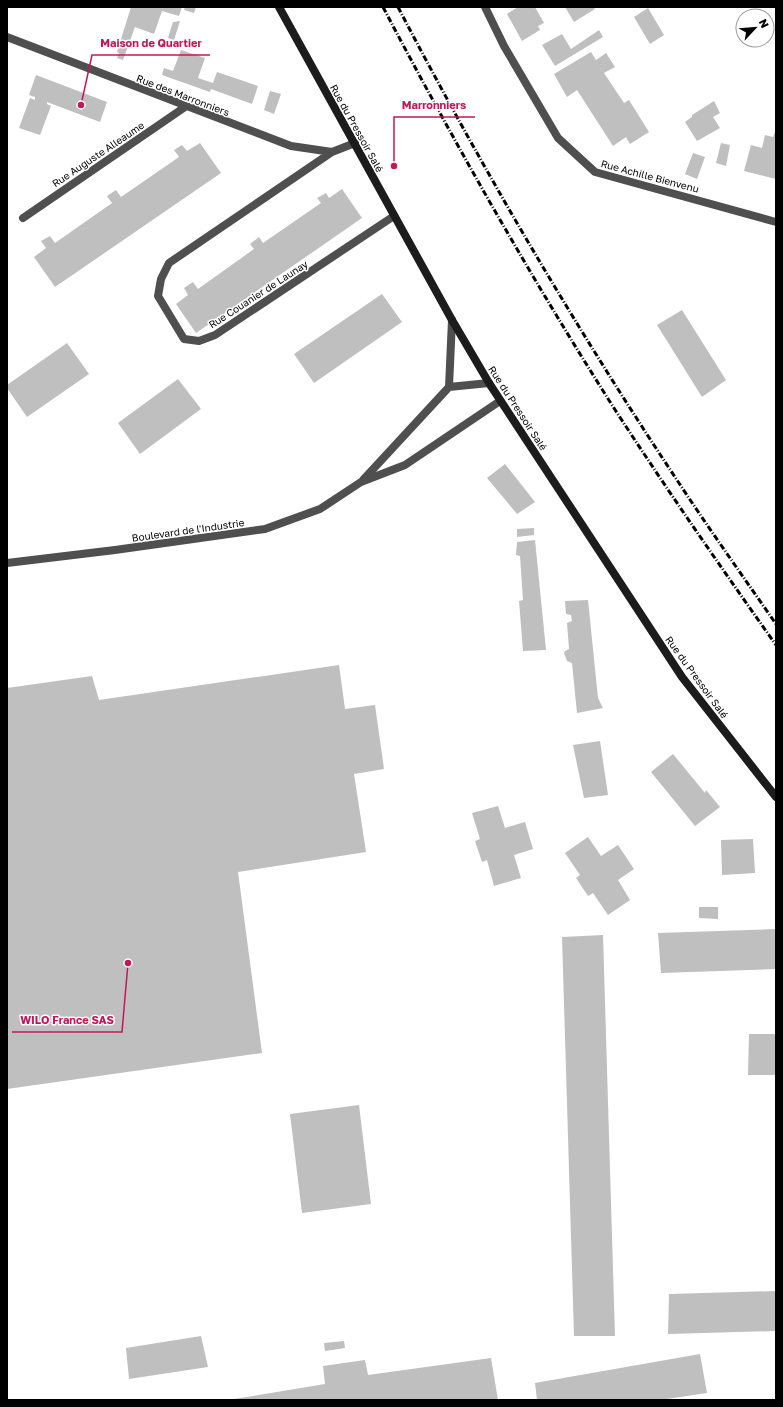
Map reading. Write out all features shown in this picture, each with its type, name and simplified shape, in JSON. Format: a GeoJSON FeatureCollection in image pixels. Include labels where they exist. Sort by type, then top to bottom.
{"type":"FeatureCollection","features":[{"type":"Feature","properties":{"kind":"main road","name":"Rue du Pressoir Salé"},"geometry":{"type":"LineString","coordinates":[[279,7],[452,320],[500,401],[682,677],[776,797]]}},
{"type":"Feature","properties":{"kind":"street","name":"Rue Achille Bienvenu"},"geometry":{"type":"LineString","coordinates":[[485,7],[504,46],[558,138],[595,172],[776,222]]}},
{"type":"Feature","properties":{"kind":"street","name":"Rue des Marronniers"},"geometry":{"type":"LineString","coordinates":[[7,37],[185,107],[291,146],[332,152],[355,143]]}},
{"type":"Feature","properties":{"kind":"street","name":"Rue Auguste Alleaume"},"geometry":{"type":"LineString","coordinates":[[23,218],[185,107]]}},
{"type":"Feature","properties":{"kind":"street","name":"Rue Couanier de Launay"},"geometry":{"type":"LineString","coordinates":[[332,152],[169,263],[161,278],[158,296],[184,339],[199,341],[215,335],[394,216]]}},
{"type":"Feature","properties":{"kind":"street"},"geometry":{"type":"LineString","coordinates":[[452,320],[449,387],[489,383]]}},
{"type":"Feature","properties":{"kind":"street","name":"Boulevard de l'Industrie"},"geometry":{"type":"LineString","coordinates":[[362,482],[449,387]]}},
{"type":"Feature","properties":{"kind":"street","name":"Boulevard de l'Industrie"},"geometry":{"type":"LineString","coordinates":[[7,563],[115,550],[265,529],[320,509],[362,482],[405,465],[500,401]]}},
{"type":"Feature","properties":{"kind":"building"},"geometry":{"type":"Polygon","coordinates":[[[131,7],[182,7],[179,16],[162,11],[154,34],[135,27],[123,60],[117,58],[119,53],[117,52],[131,7]]]}},
{"type":"Feature","properties":{"kind":"building"},"geometry":{"type":"Polygon","coordinates":[[[185,7],[196,7],[194,13],[184,10],[185,7]]]}},
{"type":"Feature","properties":{"kind":"building"},"geometry":{"type":"Polygon","coordinates":[[[518,7],[535,7],[544,23],[538,26],[540,30],[522,41],[507,14],[518,7]]]}},
{"type":"Feature","properties":{"kind":"building"},"geometry":{"type":"Polygon","coordinates":[[[565,7],[593,7],[595,9],[574,22],[565,7]]]}},
{"type":"Feature","properties":{"kind":"building"},"geometry":{"type":"Polygon","coordinates":[[[648,8],[664,35],[650,44],[634,17],[648,8]]]}},
{"type":"Feature","properties":{"kind":"building"},"geometry":{"type":"Polygon","coordinates":[[[180,21],[174,40],[168,38],[173,22],[180,21]]]}},
{"type":"Feature","properties":{"kind":"building"},"geometry":{"type":"Polygon","coordinates":[[[599,30],[603,37],[555,66],[542,45],[562,34],[571,49],[599,30]]]}},
{"type":"Feature","properties":{"kind":"building"},"geometry":{"type":"Polygon","coordinates":[[[181,50],[205,58],[198,78],[213,83],[217,72],[258,86],[252,104],[211,89],[210,92],[162,75],[164,68],[173,71],[181,50]]]}},
{"type":"Feature","properties":{"kind":"building"},"geometry":{"type":"Polygon","coordinates":[[[591,52],[596,60],[606,53],[615,67],[604,73],[624,103],[629,100],[649,132],[630,144],[626,137],[613,146],[577,90],[567,97],[554,74],[591,52]]]}},
{"type":"Feature","properties":{"kind":"building"},"geometry":{"type":"Polygon","coordinates":[[[36,75],[107,102],[100,122],[47,102],[47,104],[51,106],[40,135],[19,128],[30,98],[35,100],[35,97],[29,95],[36,75]]]}},
{"type":"Feature","properties":{"kind":"building"},"geometry":{"type":"Polygon","coordinates":[[[270,91],[281,94],[274,114],[264,110],[270,91]]]}},
{"type":"Feature","properties":{"kind":"building"},"geometry":{"type":"Polygon","coordinates":[[[714,101],[720,113],[713,117],[720,128],[697,141],[685,122],[692,117],[692,115],[714,101]]]}},
{"type":"Feature","properties":{"kind":"building"},"geometry":{"type":"Polygon","coordinates":[[[776,129],[776,179],[744,171],[751,145],[762,148],[765,135],[773,137],[776,129]]]}},
{"type":"Feature","properties":{"kind":"building"},"geometry":{"type":"Polygon","coordinates":[[[200,143],[221,173],[55,287],[34,257],[46,248],[41,241],[50,236],[55,243],[112,203],[107,196],[116,190],[121,197],[179,157],[174,150],[182,145],[187,151],[200,143]]]}},
{"type":"Feature","properties":{"kind":"building"},"geometry":{"type":"Polygon","coordinates":[[[721,143],[730,145],[726,166],[716,163],[721,143]]]}},
{"type":"Feature","properties":{"kind":"building"},"geometry":{"type":"Polygon","coordinates":[[[693,153],[705,157],[697,179],[685,174],[693,153]]]}},
{"type":"Feature","properties":{"kind":"building"},"geometry":{"type":"Polygon","coordinates":[[[342,189],[362,218],[196,333],[176,304],[188,295],[184,288],[193,282],[198,289],[254,249],[250,244],[259,237],[263,243],[321,203],[317,198],[326,193],[329,198],[342,189]]]}},
{"type":"Feature","properties":{"kind":"building"},"geometry":{"type":"Polygon","coordinates":[[[382,294],[402,322],[314,383],[294,354],[382,294]]]}},
{"type":"Feature","properties":{"kind":"building"},"geometry":{"type":"Polygon","coordinates":[[[682,310],[726,380],[702,397],[657,325],[682,310]]]}},
{"type":"Feature","properties":{"kind":"building"},"geometry":{"type":"Polygon","coordinates":[[[67,343],[89,374],[27,417],[7,388],[7,385],[67,343]]]}},
{"type":"Feature","properties":{"kind":"building"},"geometry":{"type":"Polygon","coordinates":[[[178,379],[201,409],[140,454],[118,423],[178,379]]]}},
{"type":"Feature","properties":{"kind":"building"},"geometry":{"type":"Polygon","coordinates":[[[505,464],[535,502],[517,514],[487,478],[505,464]]]}},
{"type":"Feature","properties":{"kind":"building"},"geometry":{"type":"Polygon","coordinates":[[[534,528],[534,535],[517,537],[517,529],[534,528]]]}},
{"type":"Feature","properties":{"kind":"building"},"geometry":{"type":"Polygon","coordinates":[[[535,540],[546,650],[523,651],[519,601],[523,600],[520,556],[516,555],[517,542],[535,540]]]}},
{"type":"Feature","properties":{"kind":"building"},"geometry":{"type":"Polygon","coordinates":[[[588,600],[598,698],[603,708],[577,713],[572,663],[567,661],[564,653],[569,649],[567,623],[572,621],[571,615],[566,614],[565,601],[588,600]]]}},
{"type":"Feature","properties":{"kind":"building"},"geometry":{"type":"Polygon","coordinates":[[[339,665],[345,709],[375,705],[384,769],[354,774],[366,852],[238,872],[262,1053],[7,1089],[7,688],[92,676],[99,700],[339,665]]]}},
{"type":"Feature","properties":{"kind":"building"},"geometry":{"type":"Polygon","coordinates":[[[600,741],[608,795],[584,798],[573,745],[600,741]]]}},
{"type":"Feature","properties":{"kind":"building"},"geometry":{"type":"Polygon","coordinates":[[[673,754],[705,793],[706,790],[720,807],[695,826],[651,772],[673,754]]]}},
{"type":"Feature","properties":{"kind":"building"},"geometry":{"type":"Polygon","coordinates":[[[498,806],[505,828],[525,822],[533,849],[514,855],[521,878],[494,886],[487,860],[482,862],[475,841],[480,839],[472,813],[498,806]]]}},
{"type":"Feature","properties":{"kind":"building"},"geometry":{"type":"Polygon","coordinates":[[[588,837],[601,856],[618,845],[634,869],[618,880],[630,900],[608,915],[593,893],[588,896],[576,878],[580,875],[565,853],[588,837]]]}},
{"type":"Feature","properties":{"kind":"building"},"geometry":{"type":"Polygon","coordinates":[[[753,839],[755,873],[722,875],[721,840],[753,839]]]}},
{"type":"Feature","properties":{"kind":"building"},"geometry":{"type":"Polygon","coordinates":[[[699,907],[718,907],[718,919],[699,918],[699,907]]]}},
{"type":"Feature","properties":{"kind":"building"},"geometry":{"type":"Polygon","coordinates":[[[776,929],[776,969],[661,973],[658,933],[776,929]]]}},
{"type":"Feature","properties":{"kind":"building"},"geometry":{"type":"Polygon","coordinates":[[[603,935],[615,1336],[574,1336],[562,937],[603,935]]]}},
{"type":"Feature","properties":{"kind":"building"},"geometry":{"type":"Polygon","coordinates":[[[749,1034],[776,1034],[776,1075],[748,1075],[749,1034]]]}},
{"type":"Feature","properties":{"kind":"building"},"geometry":{"type":"Polygon","coordinates":[[[359,1105],[371,1204],[302,1213],[290,1114],[359,1105]]]}},
{"type":"Feature","properties":{"kind":"building"},"geometry":{"type":"Polygon","coordinates":[[[776,1291],[776,1331],[668,1334],[669,1294],[776,1291]]]}},
{"type":"Feature","properties":{"kind":"building"},"geometry":{"type":"Polygon","coordinates":[[[201,1336],[208,1367],[129,1379],[126,1348],[201,1336]]]}},
{"type":"Feature","properties":{"kind":"building"},"geometry":{"type":"Polygon","coordinates":[[[344,1341],[345,1348],[325,1351],[324,1343],[344,1341]]]}},
{"type":"Feature","properties":{"kind":"building"},"geometry":{"type":"Polygon","coordinates":[[[700,1354],[707,1393],[660,1400],[537,1400],[535,1383],[700,1354]]]}},
{"type":"Feature","properties":{"kind":"building"},"geometry":{"type":"Polygon","coordinates":[[[491,1358],[498,1400],[228,1400],[325,1384],[323,1366],[365,1360],[368,1375],[491,1358]]]}},
{"type":"Feature","properties":{"kind":"railway"},"geometry":{"type":"LineString","coordinates":[[383,7],[493,208],[612,405],[672,496],[776,645]]}},
{"type":"Feature","properties":{"kind":"railway"},"geometry":{"type":"LineString","coordinates":[[398,7],[496,186],[565,304],[675,477],[776,624]]}},
{"type":"Feature","properties":{"kind":"place","name":"Maison de Quartier"},"geometry":{"type":"Point","coordinates":[81,105]}},
{"type":"Feature","properties":{"kind":"place","name":"Marronniers"},"geometry":{"type":"Point","coordinates":[394,166]}},
{"type":"Feature","properties":{"kind":"place","name":"WILO France SAS"},"geometry":{"type":"Point","coordinates":[128,963]}}]}
